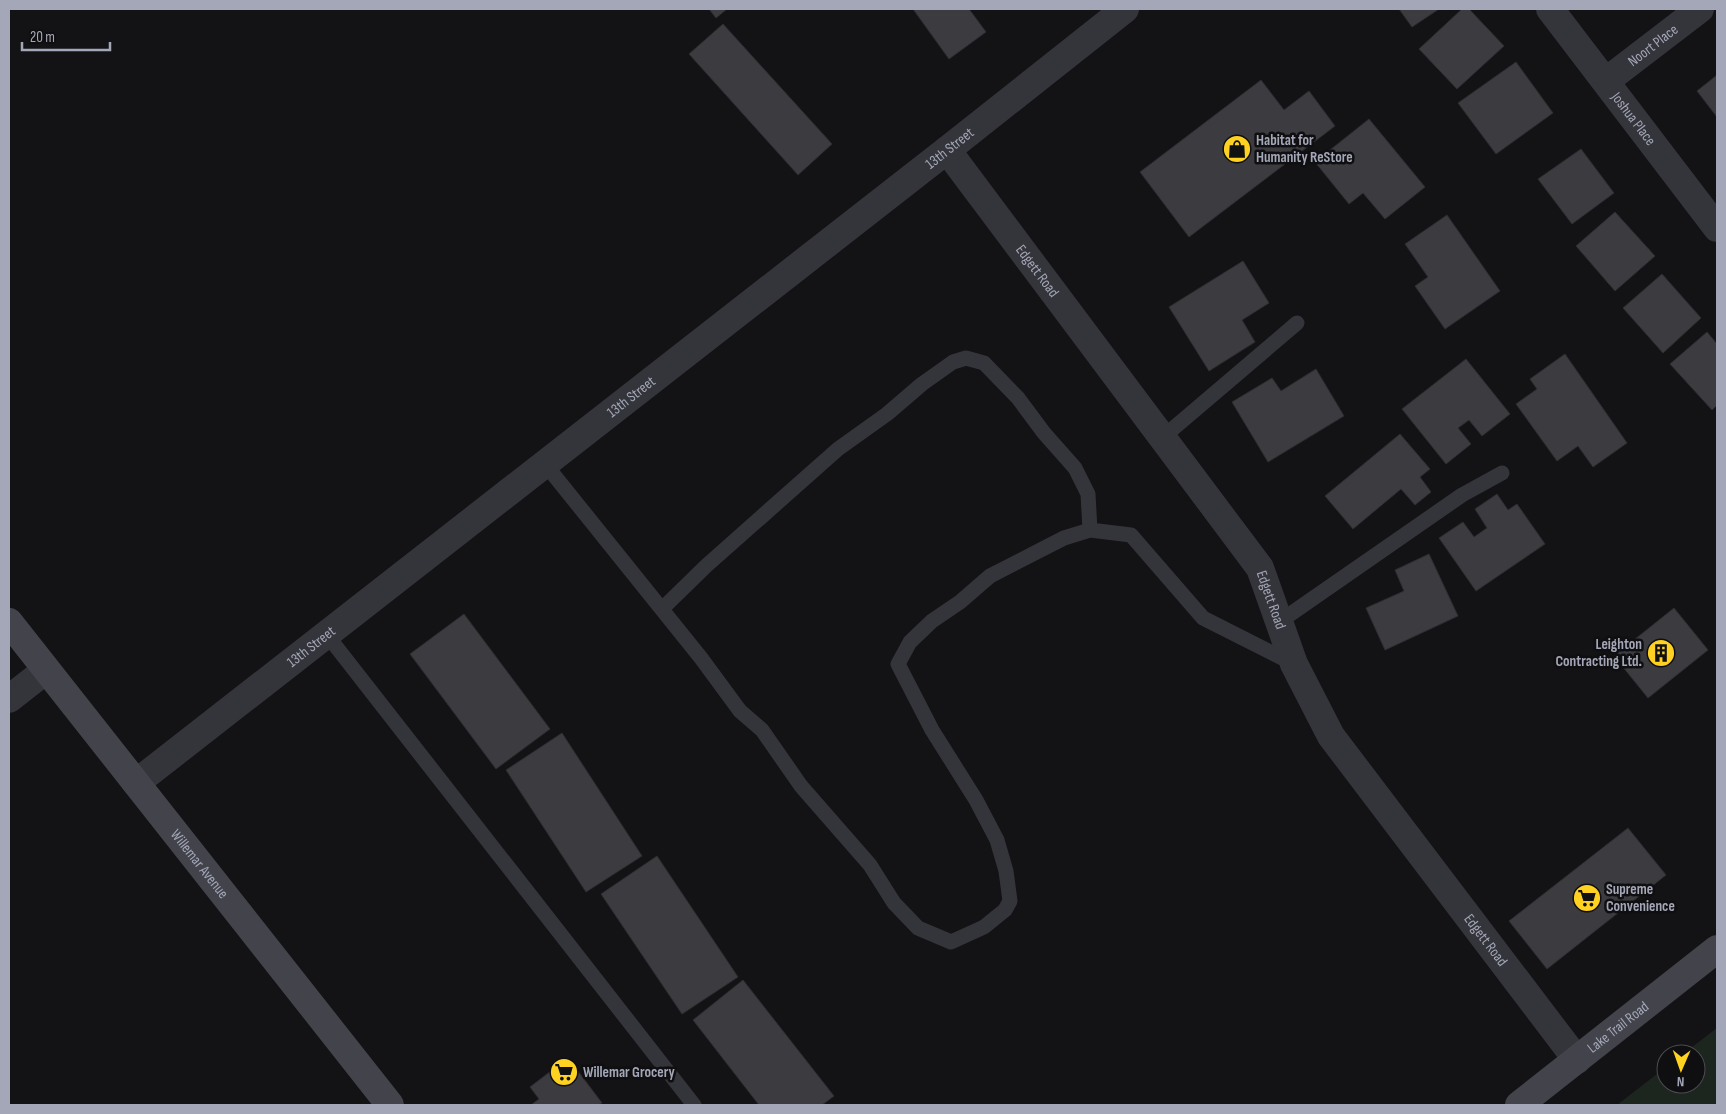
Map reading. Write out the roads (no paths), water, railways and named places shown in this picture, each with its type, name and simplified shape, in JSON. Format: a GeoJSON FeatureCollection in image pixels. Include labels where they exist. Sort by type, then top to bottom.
{"type":"FeatureCollection","features":[{"type":"Feature","properties":{"kind":"street","name":"13th Street"},"geometry":{"type":"LineString","coordinates":[[136,783],[1125,9]]}},
{"type":"Feature","properties":{"kind":"street","name":"Joshua Place"},"geometry":{"type":"LineString","coordinates":[[1550,9],[1717,228]]}},
{"type":"Feature","properties":{"kind":"street","name":"Noort Place"},"geometry":{"type":"LineString","coordinates":[[1606,81],[1700,9]]}},
{"type":"Feature","properties":{"kind":"street","name":"Edgett Road"},"geometry":{"type":"LineString","coordinates":[[947,150],[1260,568],[1294,664],[1331,736],[1577,1060]]}},
{"type":"Feature","properties":{"kind":"street","name":"Willemar Avenue"},"geometry":{"type":"LineString","coordinates":[[9,622],[390,1105]]}},
{"type":"Feature","properties":{"kind":"street"},"geometry":{"type":"LineString","coordinates":[[9,699],[46,670]]}},
{"type":"Feature","properties":{"kind":"street","name":"Lake Trail Road"},"geometry":{"type":"LineString","coordinates":[[1519,1105],[1717,949]]}},
{"type":"Feature","properties":{"kind":"lane"},"geometry":{"type":"LineString","coordinates":[[1162,438],[1297,323]]}},
{"type":"Feature","properties":{"kind":"lane"},"geometry":{"type":"LineString","coordinates":[[662,609],[713,559],[838,449],[887,414],[922,384],[953,362],[966,358],[984,363],[1018,398],[1044,433],[1075,468],[1088,494],[1090,530]]}},
{"type":"Feature","properties":{"kind":"lane"},"geometry":{"type":"LineString","coordinates":[[545,464],[609,546],[662,609],[740,711],[762,730],[801,786],[870,865],[894,903],[918,928],[951,942],[984,928],[1005,910],[1010,901],[1006,871],[997,840],[976,800],[928,722],[898,664],[910,642],[932,621],[960,602],[990,576],[1064,538],[1090,530],[1131,535],[1203,618],[1294,664]]}},
{"type":"Feature","properties":{"kind":"lane"},"geometry":{"type":"LineString","coordinates":[[1279,622],[1462,495],[1502,473]]}},
{"type":"Feature","properties":{"kind":"lane"},"geometry":{"type":"LineString","coordinates":[[326,634],[694,1105]]}},
{"type":"Feature","properties":{"kind":"place","name":"Habitat for Humanity ReStore"},"geometry":{"type":"Point","coordinates":[1237,149]}},
{"type":"Feature","properties":{"kind":"place","name":"Leighton Contracting Ltd."},"geometry":{"type":"Point","coordinates":[1661,653]}},
{"type":"Feature","properties":{"kind":"place","name":"Supreme Convenience"},"geometry":{"type":"Point","coordinates":[1587,898]}},
{"type":"Feature","properties":{"kind":"place","name":"Willemar Grocery"},"geometry":{"type":"Point","coordinates":[564,1072]}}]}
